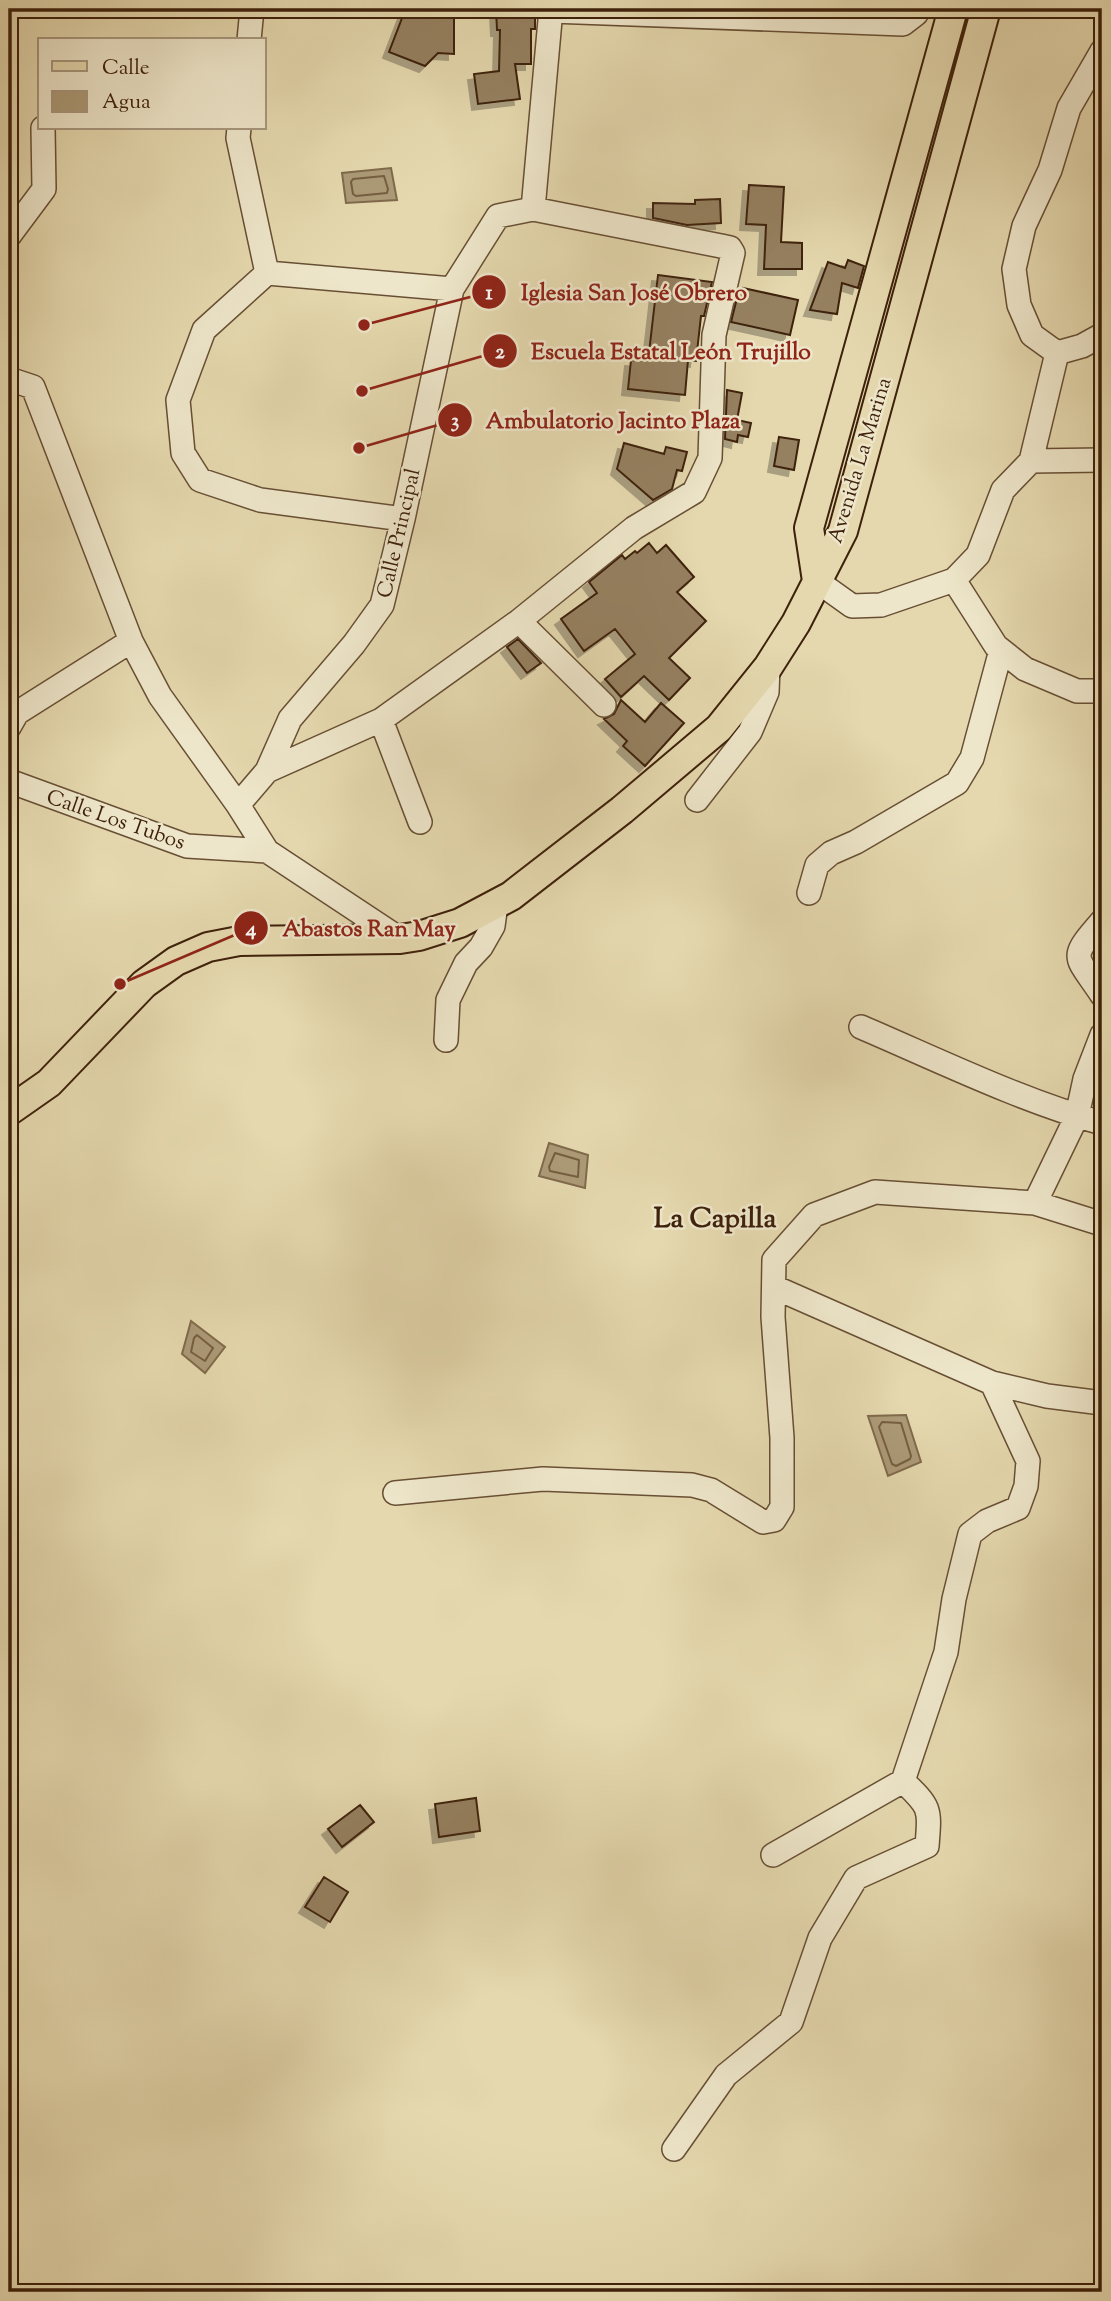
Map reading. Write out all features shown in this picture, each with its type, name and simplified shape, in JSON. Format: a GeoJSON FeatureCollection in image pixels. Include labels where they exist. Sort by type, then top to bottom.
{"type":"FeatureCollection","features":[{"type":"Feature","properties":{"kind":"main road","name":"Avenida La Marina"},"geometry":{"type":"LineString","coordinates":[[817,581],[809,528],[953,9]]}},
{"type":"Feature","properties":{"kind":"main road","name":"Avenida La Marina"},"geometry":{"type":"LineString","coordinates":[[817,581],[843,531],[986,9]]}},
{"type":"Feature","properties":{"kind":"main road"},"geometry":{"type":"LineString","coordinates":[[9,1111],[49,1083],[144,984],[176,961],[208,947],[239,941],[400,939],[419,936],[460,923],[511,896],[622,810],[719,728],[768,667],[796,623],[817,581]]}},
{"type":"Feature","properties":{"kind":"street"},"geometry":{"type":"LineString","coordinates":[[249,38],[252,9]]}},
{"type":"Feature","properties":{"kind":"street"},"geometry":{"type":"LineString","coordinates":[[267,771],[381,720],[519,621],[634,528],[694,492],[709,458],[713,335],[733,253],[730,248],[721,246],[533,209],[551,10],[903,24],[916,14],[917,9]]}},
{"type":"Feature","properties":{"kind":"street"},"geometry":{"type":"LineString","coordinates":[[1057,353],[1032,335],[1019,305],[1014,269],[1024,226],[1050,170],[1069,108],[1102,51]]}},
{"type":"Feature","properties":{"kind":"street"},"geometry":{"type":"LineString","coordinates":[[9,236],[44,189],[43,130]]}},
{"type":"Feature","properties":{"kind":"street"},"geometry":{"type":"LineString","coordinates":[[239,130],[238,138],[267,273]]}},
{"type":"Feature","properties":{"kind":"street","name":"Calle Principal"},"geometry":{"type":"LineString","coordinates":[[238,805],[267,771],[290,719],[355,645],[382,605],[452,289],[498,216],[533,209]]}},
{"type":"Feature","properties":{"kind":"street"},"geometry":{"type":"LineString","coordinates":[[402,519],[260,500],[200,480],[183,453],[178,400],[204,330],[267,273],[452,289]]}},
{"type":"Feature","properties":{"kind":"street"},"geometry":{"type":"LineString","coordinates":[[1057,353],[1082,346],[1102,335]]}},
{"type":"Feature","properties":{"kind":"street"},"geometry":{"type":"LineString","coordinates":[[817,581],[852,606],[881,605],[954,580],[978,555],[1003,490],[1031,461],[1057,353]]}},
{"type":"Feature","properties":{"kind":"street"},"geometry":{"type":"LineString","coordinates":[[9,379],[33,387],[131,641],[160,696],[238,805],[267,851],[400,939]]}},
{"type":"Feature","properties":{"kind":"street"},"geometry":{"type":"LineString","coordinates":[[1031,461],[1102,460]]}},
{"type":"Feature","properties":{"kind":"street"},"geometry":{"type":"LineString","coordinates":[[954,580],[996,646],[1025,669],[1077,691],[1102,691]]}},
{"type":"Feature","properties":{"kind":"street"},"geometry":{"type":"LineString","coordinates":[[519,621],[604,705]]}},
{"type":"Feature","properties":{"kind":"street"},"geometry":{"type":"LineString","coordinates":[[9,727],[17,713],[131,641]]}},
{"type":"Feature","properties":{"kind":"street"},"geometry":{"type":"LineString","coordinates":[[809,893],[817,865],[831,853],[856,842],[957,783],[972,758],[1001,650]]}},
{"type":"Feature","properties":{"kind":"street"},"geometry":{"type":"LineString","coordinates":[[697,800],[750,732],[767,692],[768,667]]}},
{"type":"Feature","properties":{"kind":"street"},"geometry":{"type":"LineString","coordinates":[[381,720],[421,822]]}},
{"type":"Feature","properties":{"kind":"street","name":"Calle Los Tubos"},"geometry":{"type":"LineString","coordinates":[[9,781],[187,846],[267,851]]}},
{"type":"Feature","properties":{"kind":"street"},"geometry":{"type":"LineString","coordinates":[[446,1040],[448,1000],[466,963],[481,947],[493,926],[496,904]]}},
{"type":"Feature","properties":{"kind":"street"},"geometry":{"type":"LineString","coordinates":[[1102,921],[1078,950],[1078,958],[1102,995]]}},
{"type":"Feature","properties":{"kind":"street"},"geometry":{"type":"LineString","coordinates":[[861,1027],[1077,1116],[1102,1123]]}},
{"type":"Feature","properties":{"kind":"street"},"geometry":{"type":"LineString","coordinates":[[1035,1203],[1077,1116],[1085,1079],[1102,1035]]}},
{"type":"Feature","properties":{"kind":"street"},"geometry":{"type":"LineString","coordinates":[[396,1493],[543,1479],[692,1485],[711,1490],[763,1522],[774,1520],[782,1507],[782,1438],[773,1317],[774,1260],[814,1215],[875,1192],[1035,1203],[1102,1224]]}},
{"type":"Feature","properties":{"kind":"street"},"geometry":{"type":"LineString","coordinates":[[774,1287],[992,1383],[1047,1396],[1102,1404]]}},
{"type":"Feature","properties":{"kind":"street"},"geometry":{"type":"LineString","coordinates":[[773,1854],[903,1781],[946,1652],[954,1600],[970,1534],[987,1521],[1018,1508],[1026,1486],[1028,1461],[992,1383]]}},
{"type":"Feature","properties":{"kind":"street"},"geometry":{"type":"LineString","coordinates":[[674,2149],[726,2075],[791,2022],[820,1938],[856,1878],[927,1846],[929,1819],[925,1802],[903,1781]]}},
{"type":"Feature","properties":{"kind":"water"},"geometry":{"type":"Polygon","coordinates":[[[391,168],[397,200],[346,203],[342,173],[391,168]]]}},
{"type":"Feature","properties":{"kind":"water"},"geometry":{"type":"Polygon","coordinates":[[[549,1143],[588,1155],[585,1188],[539,1176],[549,1143]]]}},
{"type":"Feature","properties":{"kind":"water"},"geometry":{"type":"Polygon","coordinates":[[[191,1321],[225,1347],[205,1373],[182,1354],[191,1321]]]}},
{"type":"Feature","properties":{"kind":"water"},"geometry":{"type":"Polygon","coordinates":[[[906,1415],[921,1462],[888,1476],[868,1416],[906,1415]]]}},
{"type":"Feature","properties":{"kind":"building"},"geometry":{"type":"Polygon","coordinates":[[[412,9],[454,9],[454,54],[438,53],[425,66],[389,52],[404,13],[412,9]]]}},
{"type":"Feature","properties":{"kind":"building"},"geometry":{"type":"Polygon","coordinates":[[[496,9],[535,9],[535,29],[531,29],[531,64],[515,64],[520,99],[478,104],[474,74],[499,71],[500,30],[497,30],[496,9]]]}},
{"type":"Feature","properties":{"kind":"building"},"geometry":{"type":"Polygon","coordinates":[[[749,185],[784,187],[781,242],[802,243],[802,269],[764,269],[766,225],[746,224],[749,185]]]}},
{"type":"Feature","properties":{"kind":"building"},"geometry":{"type":"Polygon","coordinates":[[[720,199],[721,223],[687,225],[653,218],[653,203],[695,204],[695,200],[720,199]]]}},
{"type":"Feature","properties":{"kind":"building"},"geometry":{"type":"Polygon","coordinates":[[[848,260],[864,266],[858,288],[842,283],[837,314],[810,310],[828,262],[845,268],[848,260]]]}},
{"type":"Feature","properties":{"kind":"building"},"geometry":{"type":"Polygon","coordinates":[[[658,275],[712,282],[704,316],[701,316],[696,361],[688,360],[685,395],[628,389],[631,360],[648,361],[658,275]]]}},
{"type":"Feature","properties":{"kind":"building"},"geometry":{"type":"Polygon","coordinates":[[[743,288],[798,300],[790,335],[731,322],[737,298],[742,298],[743,288]]]}},
{"type":"Feature","properties":{"kind":"building"},"geometry":{"type":"Polygon","coordinates":[[[727,390],[742,393],[737,420],[751,423],[748,437],[738,435],[737,442],[725,439],[727,390]]]}},
{"type":"Feature","properties":{"kind":"building"},"geometry":{"type":"Polygon","coordinates":[[[779,437],[799,440],[794,470],[774,466],[779,437]]]}},
{"type":"Feature","properties":{"kind":"building"},"geometry":{"type":"Polygon","coordinates":[[[624,443],[664,454],[666,447],[687,452],[682,471],[677,470],[672,489],[653,500],[617,469],[624,443]]]}},
{"type":"Feature","properties":{"kind":"building"},"geometry":{"type":"Polygon","coordinates":[[[649,543],[657,553],[666,545],[694,577],[677,592],[706,621],[669,658],[690,678],[669,700],[644,676],[621,697],[605,679],[635,654],[615,629],[584,651],[561,619],[597,593],[589,582],[622,555],[625,559],[649,543]]]}},
{"type":"Feature","properties":{"kind":"building"},"geometry":{"type":"Polygon","coordinates":[[[518,639],[541,663],[527,673],[507,647],[518,639]]]}},
{"type":"Feature","properties":{"kind":"building"},"geometry":{"type":"Polygon","coordinates":[[[621,700],[645,722],[661,703],[684,723],[645,766],[623,746],[627,741],[604,719],[614,714],[621,700]]]}},
{"type":"Feature","properties":{"kind":"building"},"geometry":{"type":"Polygon","coordinates":[[[476,1798],[480,1831],[439,1837],[435,1804],[476,1798]]]}},
{"type":"Feature","properties":{"kind":"building"},"geometry":{"type":"Polygon","coordinates":[[[360,1805],[374,1822],[342,1847],[328,1829],[360,1805]]]}},
{"type":"Feature","properties":{"kind":"building"},"geometry":{"type":"Polygon","coordinates":[[[324,1877],[348,1892],[330,1922],[305,1907],[324,1877]]]}},
{"type":"Feature","properties":{"kind":"place","name":"Iglesia San José Obrero"},"geometry":{"type":"Point","coordinates":[364,325]}},
{"type":"Feature","properties":{"kind":"place","name":"Escuela Estatal León Trujillo"},"geometry":{"type":"Point","coordinates":[362,391]}},
{"type":"Feature","properties":{"kind":"place","name":"Ambulatorio Jacinto Plaza"},"geometry":{"type":"Point","coordinates":[359,448]}},
{"type":"Feature","properties":{"kind":"place","name":"Abastos Ran May"},"geometry":{"type":"Point","coordinates":[120,984]}},
{"type":"Feature","properties":{"kind":"district","name":"La Capilla"},"geometry":{"type":"Point","coordinates":[715,1217]}}]}
